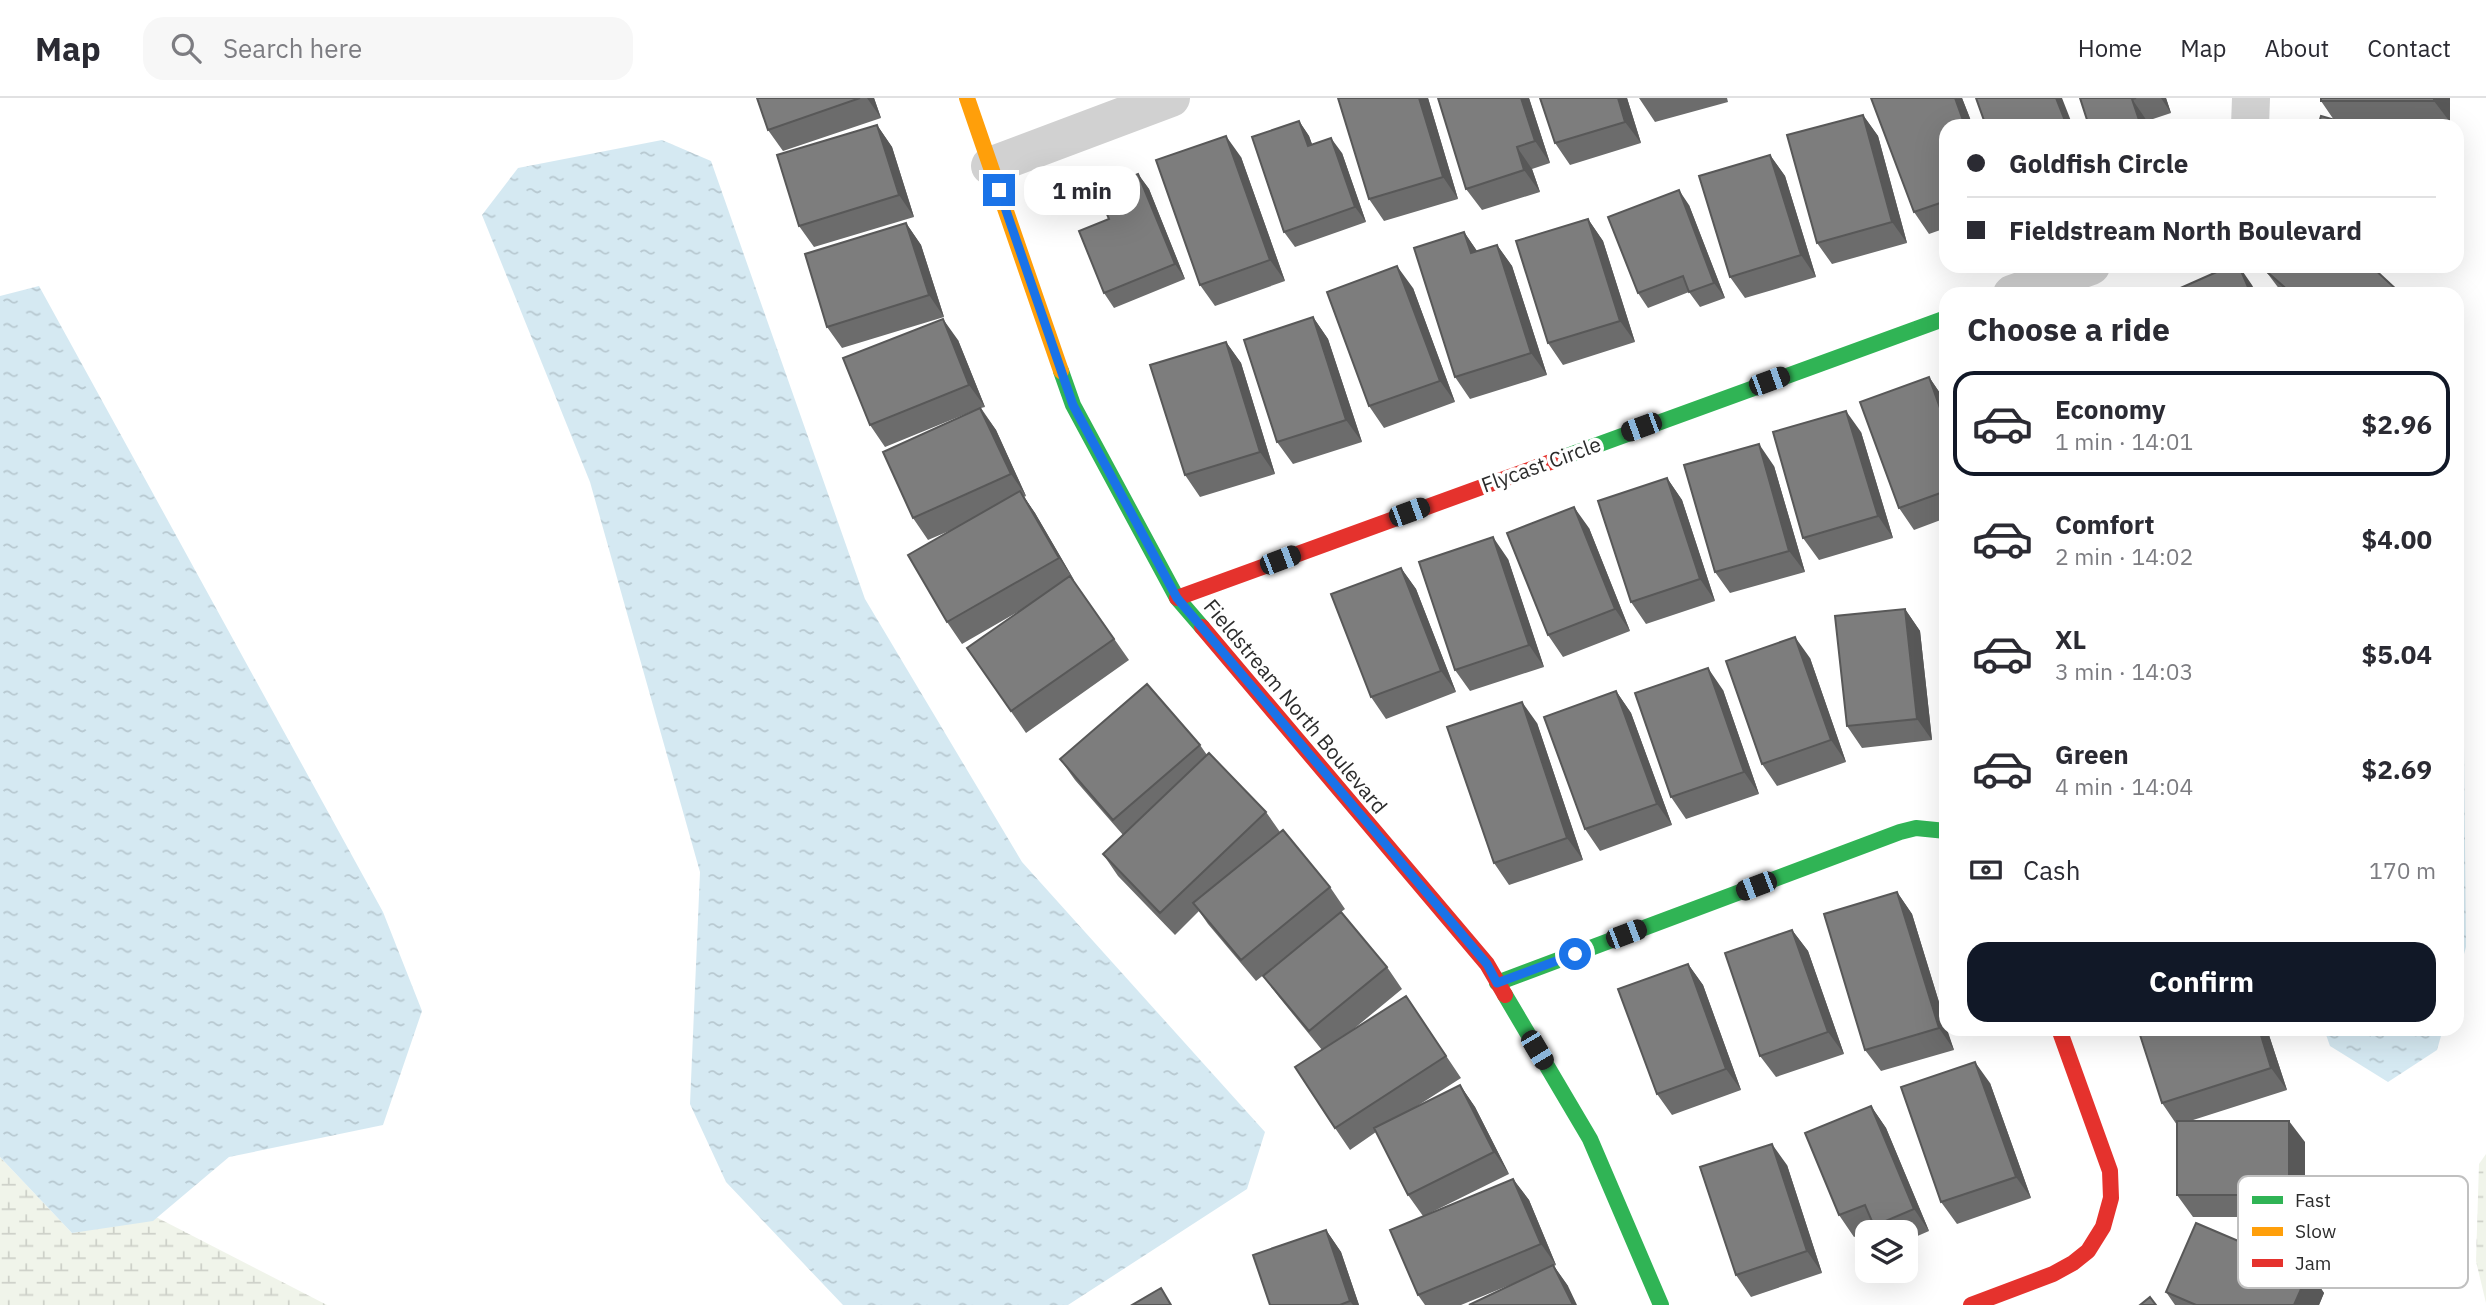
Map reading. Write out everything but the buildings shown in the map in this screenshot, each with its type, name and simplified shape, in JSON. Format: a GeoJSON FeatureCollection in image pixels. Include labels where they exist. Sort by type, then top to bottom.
{"type":"FeatureCollection","features":[{"type":"Feature","properties":{"kind":"street","name":"Fieldstream North Boulevard"},"geometry":{"type":"LineString","coordinates":[[967,98],[1073,405],[1177,598],[1487,964],[1590,1139],[1661,1305]]}},
{"type":"Feature","properties":{"kind":"street"},"geometry":{"type":"LineString","coordinates":[[990,166],[1171,98]]}},
{"type":"Feature","properties":{"kind":"street"},"geometry":{"type":"LineString","coordinates":[[2250,119],[2251,98]]}},
{"type":"Feature","properties":{"kind":"street"},"geometry":{"type":"LineString","coordinates":[[2032,287],[2071,273]]}},
{"type":"Feature","properties":{"kind":"street","name":"Flycast Circle"},"geometry":{"type":"LineString","coordinates":[[1177,598],[1939,321]]}},
{"type":"Feature","properties":{"kind":"street"},"geometry":{"type":"LineString","coordinates":[[1497,983],[1900,832],[1916,828],[1939,830]]}},
{"type":"Feature","properties":{"kind":"street"},"geometry":{"type":"LineString","coordinates":[[1971,1305],[2053,1274],[2073,1263],[2088,1251],[2103,1227],[2111,1198],[2110,1171],[2062,1036]]}},
{"type":"Feature","properties":{"kind":"green space"},"geometry":{"type":"Polygon","coordinates":[[[2486,1154],[2486,1303],[2476,1261],[2479,1164],[2486,1154]]]}},
{"type":"Feature","properties":{"kind":"green space"},"geometry":{"type":"Polygon","coordinates":[[[0,1157],[72,1233],[152,1215],[327,1305],[0,1305],[0,1157]]]}},
{"type":"Feature","properties":{"kind":"water"},"geometry":{"type":"Polygon","coordinates":[[[662,140],[711,161],[865,599],[1022,862],[1265,1132],[1247,1189],[1068,1305],[843,1305],[726,1182],[690,1104],[700,872],[590,482],[482,215],[518,168],[662,140]]]}},
{"type":"Feature","properties":{"kind":"water"},"geometry":{"type":"Polygon","coordinates":[[[39,286],[383,912],[422,1011],[383,1125],[229,1157],[153,1221],[72,1233],[0,1157],[0,296],[39,286]]]}},
{"type":"Feature","properties":{"kind":"water"},"geometry":{"type":"Polygon","coordinates":[[[2464,744],[2466,947],[2464,954],[2464,744]]]}},
{"type":"Feature","properties":{"kind":"water"},"geometry":{"type":"Polygon","coordinates":[[[2326,1036],[2441,1036],[2437,1050],[2388,1082],[2330,1046],[2326,1036]]]}},
{"type":"Feature","properties":{"kind":"traffic: fast"},"geometry":{"type":"LineString","coordinates":[[1556,460],[1939,321]]}},
{"type":"Feature","properties":{"kind":"traffic: fast"},"geometry":{"type":"LineString","coordinates":[[1061,371],[1073,405],[1177,598],[1202,627]]}},
{"type":"Feature","properties":{"kind":"traffic: fast"},"geometry":{"type":"LineString","coordinates":[[1497,983],[1900,832],[1916,828],[1939,830]]}},
{"type":"Feature","properties":{"kind":"traffic: fast"},"geometry":{"type":"LineString","coordinates":[[1505,995],[1590,1139],[1661,1305]]}},
{"type":"Feature","properties":{"kind":"traffic: slow"},"geometry":{"type":"LineString","coordinates":[[967,98],[1061,371]]}},
{"type":"Feature","properties":{"kind":"traffic: jam"},"geometry":{"type":"LineString","coordinates":[[1177,598],[1556,460]]}},
{"type":"Feature","properties":{"kind":"traffic: jam"},"geometry":{"type":"LineString","coordinates":[[1202,627],[1487,964],[1505,995]]}},
{"type":"Feature","properties":{"kind":"traffic: jam"},"geometry":{"type":"LineString","coordinates":[[1971,1305],[2053,1274],[2073,1263],[2088,1251],[2103,1227],[2111,1198],[2110,1171],[2062,1036]]}},
{"type":"Feature","properties":{"kind":"route"},"geometry":{"type":"LineString","coordinates":[[999,190],[1073,405],[1177,598],[1487,964],[1497,983],[1575,954]]}}]}
